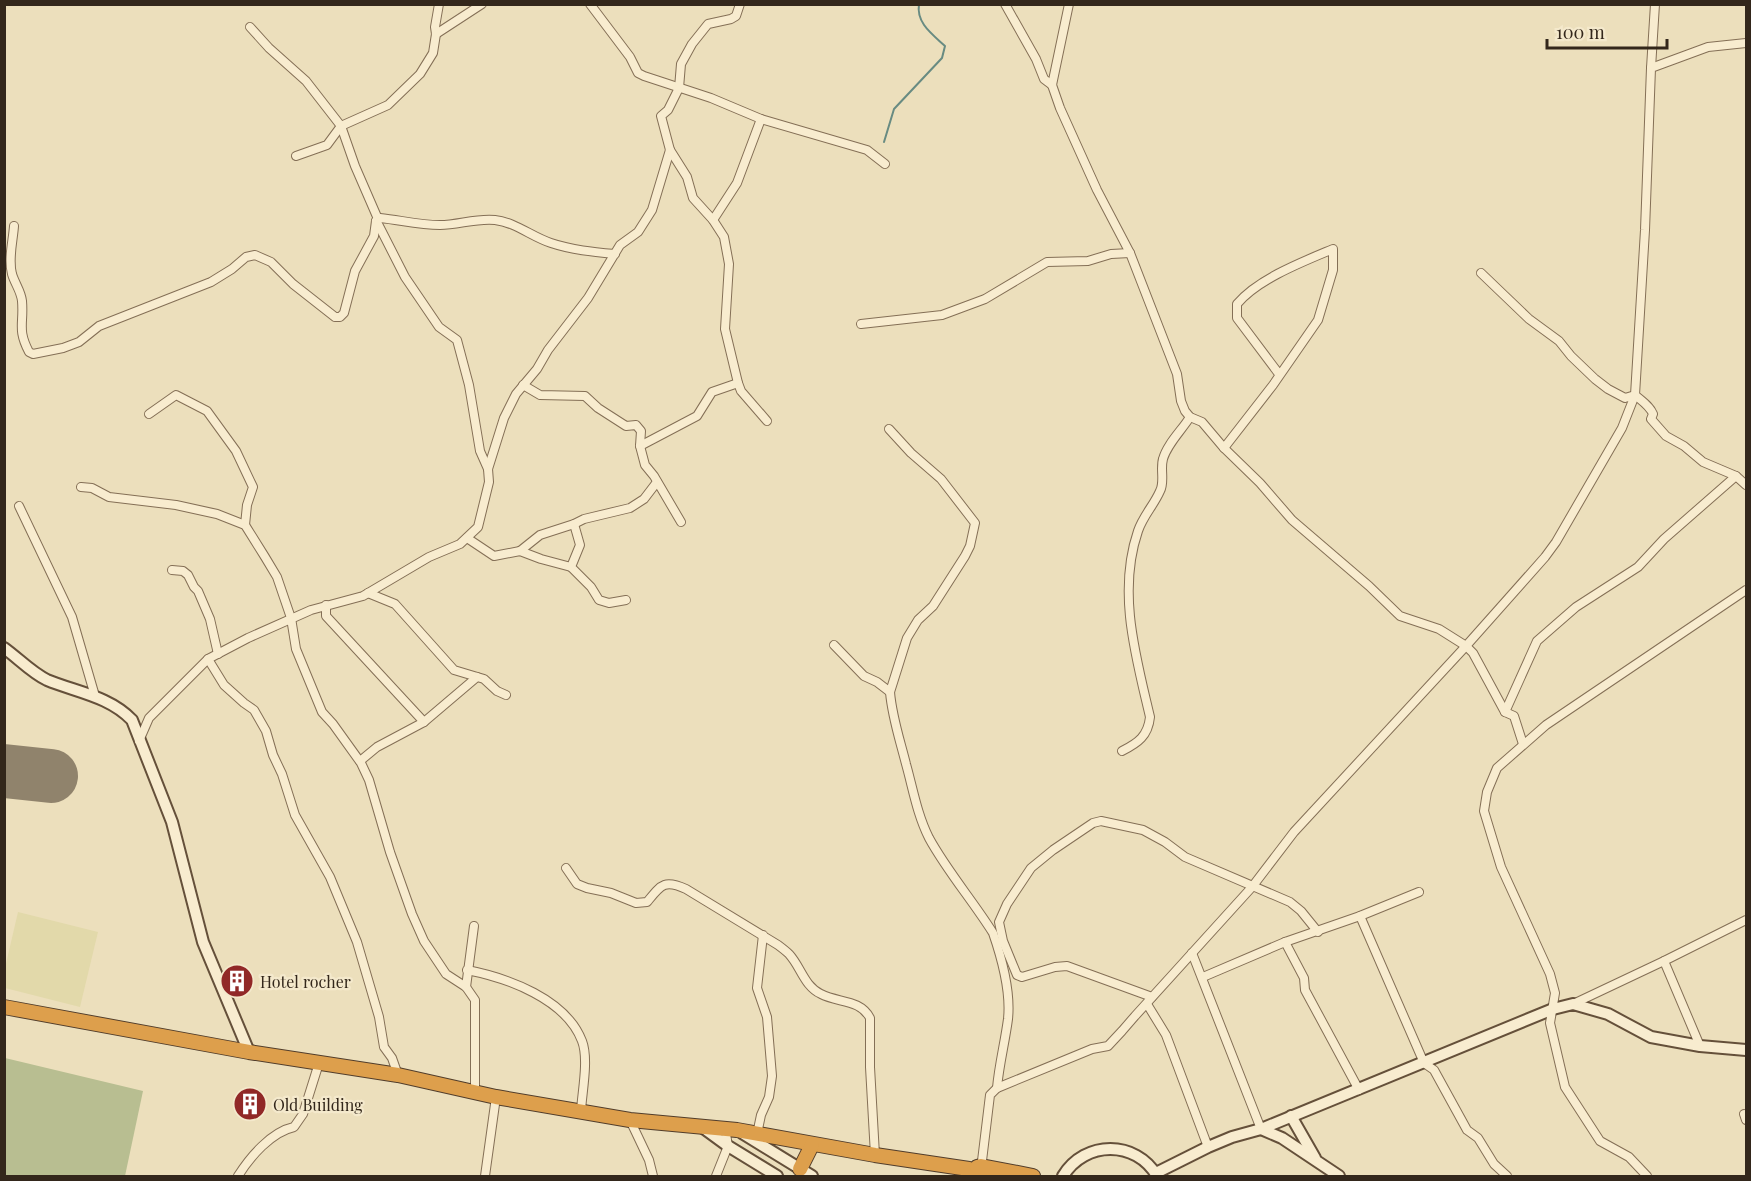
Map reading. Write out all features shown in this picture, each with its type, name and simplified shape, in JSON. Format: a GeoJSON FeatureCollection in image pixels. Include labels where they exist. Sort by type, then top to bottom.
{"type":"FeatureCollection","features":[{"type":"Feature","properties":{"kind":"highway"},"geometry":{"type":"LineString","coordinates":[[4,1007],[249,1052],[398,1076],[496,1097],[630,1120],[731,1129],[812,1145],[979,1172],[1033,1176]]}},
{"type":"Feature","properties":{"kind":"highway"},"geometry":{"type":"LineString","coordinates":[[806,1173],[812,1145]]}},
{"type":"Feature","properties":{"kind":"street"},"geometry":{"type":"LineString","coordinates":[[296,156],[327,145],[341,126],[382,108],[420,74],[433,53],[439,4]]}},
{"type":"Feature","properties":{"kind":"street"},"geometry":{"type":"LineString","coordinates":[[436,34],[482,4]]}},
{"type":"Feature","properties":{"kind":"street"},"geometry":{"type":"LineString","coordinates":[[590,4],[630,57],[638,73],[734,106],[761,119],[867,150],[885,164]]}},
{"type":"Feature","properties":{"kind":"street"},"geometry":{"type":"LineString","coordinates":[[740,4],[736,16],[708,24],[692,44],[681,64],[679,88],[668,110],[661,116],[670,150],[687,177],[693,198],[713,220],[724,237],[729,259],[725,329],[741,391],[767,421]]}},
{"type":"Feature","properties":{"kind":"street"},"geometry":{"type":"LineString","coordinates":[[1005,4],[1036,59],[1044,79],[1052,85]]}},
{"type":"Feature","properties":{"kind":"street"},"geometry":{"type":"LineString","coordinates":[[1069,4],[1052,85],[1097,190],[1130,253],[1177,374],[1183,405],[1190,417],[1202,422],[1292,520],[1369,586],[1400,616],[1439,629],[1466,646],[1473,653],[1505,712],[1514,716],[1523,744]]}},
{"type":"Feature","properties":{"kind":"street"},"geometry":{"type":"LineString","coordinates":[[979,1172],[990,1095],[997,1088],[1092,1049],[1108,1046],[1252,887],[1294,832],[1466,646],[1555,544],[1622,428],[1635,395],[1655,4]]}},
{"type":"Feature","properties":{"kind":"street"},"geometry":{"type":"LineString","coordinates":[[139,741],[149,718],[208,659],[291,618],[326,605],[360,598],[429,558],[460,544],[478,526],[489,482],[488,469],[480,451],[469,385],[457,340],[440,327],[395,261],[355,166],[341,126],[306,81],[269,48],[250,27]]}},
{"type":"Feature","properties":{"kind":"street"},"geometry":{"type":"LineString","coordinates":[[1651,68],[1708,47],[1746,43]]}},
{"type":"Feature","properties":{"kind":"street"},"geometry":{"type":"LineString","coordinates":[[713,220],[736,183],[761,119]]}},
{"type":"Feature","properties":{"kind":"street"},"geometry":{"type":"LineString","coordinates":[[488,469],[504,418],[523,385],[588,298],[623,242],[638,231],[652,210],[670,150]]}},
{"type":"Feature","properties":{"kind":"street"},"geometry":{"type":"LineString","coordinates":[[14,226],[12,275],[20,291],[22,302],[21,334],[33,354],[79,342],[99,326],[211,282],[246,257],[255,255],[271,262],[293,284],[335,317],[340,317],[344,313],[355,271],[374,236],[377,220]]}},
{"type":"Feature","properties":{"kind":"street"},"geometry":{"type":"LineString","coordinates":[[377,220],[441,225],[496,220],[550,243],[582,252],[615,254]]}},
{"type":"Feature","properties":{"kind":"street"},"geometry":{"type":"LineString","coordinates":[[1224,448],[1280,374],[1318,320],[1333,270],[1333,249],[1257,286],[1237,304],[1237,318],[1280,374]]}},
{"type":"Feature","properties":{"kind":"street"},"geometry":{"type":"LineString","coordinates":[[861,324],[942,315],[985,299],[1047,262],[1088,261],[1111,254],[1130,253]]}},
{"type":"Feature","properties":{"kind":"street"},"geometry":{"type":"LineString","coordinates":[[1481,273],[1529,319],[1559,341],[1571,356],[1608,389],[1625,398],[1635,395]]}},
{"type":"Feature","properties":{"kind":"street"},"geometry":{"type":"LineString","coordinates":[[640,446],[697,416],[712,392],[738,383]]}},
{"type":"Feature","properties":{"kind":"street"},"geometry":{"type":"LineString","coordinates":[[523,385],[540,395],[585,396],[598,408],[626,426],[636,425],[641,431],[640,446],[645,465],[681,522]]}},
{"type":"Feature","properties":{"kind":"street"},"geometry":{"type":"LineString","coordinates":[[149,414],[176,395],[210,413],[234,447],[252,483],[244,525]]}},
{"type":"Feature","properties":{"kind":"street"},"geometry":{"type":"LineString","coordinates":[[1635,395],[1651,409],[1653,414],[1651,420],[1666,436],[1684,446],[1703,462],[1736,476],[1746,485]]}},
{"type":"Feature","properties":{"kind":"street"},"geometry":{"type":"LineString","coordinates":[[1122,751],[1139,742],[1149,728],[1150,717],[1133,647],[1129,570],[1137,532],[1162,488],[1162,465],[1166,452],[1190,417]]}},
{"type":"Feature","properties":{"kind":"street"},"geometry":{"type":"LineString","coordinates":[[889,429],[911,453],[941,479],[975,523],[970,546],[965,556],[933,606],[918,620],[907,638],[890,692],[892,715],[922,823],[936,849],[993,933],[998,948],[1008,995],[1008,1018],[997,1088]]}},
{"type":"Feature","properties":{"kind":"street"},"geometry":{"type":"LineString","coordinates":[[1505,712],[1537,641],[1576,607],[1638,567],[1664,539],[1736,476]]}},
{"type":"Feature","properties":{"kind":"street"},"geometry":{"type":"LineString","coordinates":[[467,538],[494,556],[520,551],[540,535],[584,519],[630,508],[644,498],[657,482]]}},
{"type":"Feature","properties":{"kind":"street"},"geometry":{"type":"LineString","coordinates":[[81,487],[92,488],[109,497],[176,505],[217,514],[244,525],[277,577],[291,618],[296,649],[322,712],[360,761],[369,780],[390,852],[424,941],[446,974],[466,987],[475,1000],[477,1005],[475,1093]]}},
{"type":"Feature","properties":{"kind":"street"},"geometry":{"type":"LineString","coordinates":[[18,507],[72,617],[95,696]]}},
{"type":"Feature","properties":{"kind":"street"},"geometry":{"type":"LineString","coordinates":[[571,567],[580,545],[574,524]]}},
{"type":"Feature","properties":{"kind":"street"},"geometry":{"type":"LineString","coordinates":[[520,551],[541,560],[571,567],[591,587],[599,600],[609,603],[626,600]]}},
{"type":"Feature","properties":{"kind":"street"},"geometry":{"type":"LineString","coordinates":[[172,570],[183,571],[188,575],[198,591],[210,618],[218,654]]}},
{"type":"Feature","properties":{"kind":"street"},"geometry":{"type":"LineString","coordinates":[[1647,1176],[1629,1157],[1600,1141],[1565,1086],[1550,1023],[1555,993],[1550,974],[1501,867],[1484,811],[1487,792],[1497,768],[1546,725],[1746,590]]}},
{"type":"Feature","properties":{"kind":"street"},"geometry":{"type":"LineString","coordinates":[[368,592],[395,604],[454,670],[487,681],[497,691],[506,695]]}},
{"type":"Feature","properties":{"kind":"street"},"geometry":{"type":"LineString","coordinates":[[326,605],[326,616],[424,722]]}},
{"type":"Feature","properties":{"kind":"street"},"geometry":{"type":"LineString","coordinates":[[834,645],[864,676],[890,692]]}},
{"type":"Feature","properties":{"kind":"street"},"geometry":{"type":"LineString","coordinates":[[4,648],[44,679],[95,696],[123,711],[132,720],[172,822],[203,942],[249,1052]]}},
{"type":"Feature","properties":{"kind":"street"},"geometry":{"type":"LineString","coordinates":[[208,659],[224,685],[254,710],[266,731],[295,815],[330,877],[357,942],[379,1017],[384,1047],[392,1058],[398,1076]]}},
{"type":"Feature","properties":{"kind":"street"},"geometry":{"type":"LineString","coordinates":[[360,761],[377,747],[424,722],[477,677]]}},
{"type":"Feature","properties":{"kind":"street"},"geometry":{"type":"LineString","coordinates":[[1152,997],[1067,966],[1055,967],[1022,977],[1017,975],[1003,941],[999,922],[1014,890],[1031,868],[1093,823],[1101,821],[1143,830],[1165,842],[1185,857],[1290,902],[1301,911],[1318,932]]}},
{"type":"Feature","properties":{"kind":"street"},"geometry":{"type":"LineString","coordinates":[[566,868],[577,884],[611,893],[636,903],[647,902],[661,886],[666,884],[674,884],[696,894],[763,935],[790,955],[809,987],[822,995],[861,1006],[867,1011],[870,1018],[875,1155]]}},
{"type":"Feature","properties":{"kind":"street"},"geometry":{"type":"LineString","coordinates":[[1203,977],[1285,942],[1318,932],[1419,892]]}},
{"type":"Feature","properties":{"kind":"street"},"geometry":{"type":"LineString","coordinates":[[1360,916],[1424,1063],[1434,1070],[1467,1130],[1478,1138],[1494,1164],[1507,1176]]}},
{"type":"Feature","properties":{"kind":"street"},"geometry":{"type":"LineString","coordinates":[[1063,1176],[1077,1160],[1090,1152],[1104,1148],[1134,1153],[1157,1175],[1208,1147],[1232,1137],[1261,1130],[1553,1009],[1573,1004],[1746,920]]}},
{"type":"Feature","properties":{"kind":"street"},"geometry":{"type":"LineString","coordinates":[[466,987],[474,926]]}},
{"type":"Feature","properties":{"kind":"street"},"geometry":{"type":"LineString","coordinates":[[757,1134],[761,1115],[769,1097],[772,1076],[767,1017],[757,988],[763,935]]}},
{"type":"Feature","properties":{"kind":"street"},"geometry":{"type":"LineString","coordinates":[[1285,942],[1304,978],[1305,990],[1359,1090]]}},
{"type":"Feature","properties":{"kind":"street"},"geometry":{"type":"LineString","coordinates":[[1192,953],[1261,1130],[1282,1138],[1339,1176]]}},
{"type":"Feature","properties":{"kind":"street"},"geometry":{"type":"LineString","coordinates":[[1664,961],[1700,1046]]}},
{"type":"Feature","properties":{"kind":"street"},"geometry":{"type":"LineString","coordinates":[[467,970],[494,976],[552,1003],[564,1013],[583,1045],[581,1111]]}},
{"type":"Feature","properties":{"kind":"street"},"geometry":{"type":"LineString","coordinates":[[1147,1004],[1166,1035],[1208,1147]]}},
{"type":"Feature","properties":{"kind":"street"},"geometry":{"type":"LineString","coordinates":[[1573,1004],[1608,1014],[1652,1037],[1700,1046],[1746,1050]]}},
{"type":"Feature","properties":{"kind":"street"},"geometry":{"type":"LineString","coordinates":[[238,1176],[270,1140],[283,1130],[294,1127],[303,1114],[319,1063]]}},
{"type":"Feature","properties":{"kind":"street"},"geometry":{"type":"LineString","coordinates":[[485,1176],[496,1097]]}},
{"type":"Feature","properties":{"kind":"street"},"geometry":{"type":"LineString","coordinates":[[1291,1116],[1317,1162]]}},
{"type":"Feature","properties":{"kind":"street"},"geometry":{"type":"LineString","coordinates":[[630,1120],[649,1160],[653,1176]]}},
{"type":"Feature","properties":{"kind":"street"},"geometry":{"type":"LineString","coordinates":[[700,1125],[728,1146],[777,1176]]}},
{"type":"Feature","properties":{"kind":"street"},"geometry":{"type":"LineString","coordinates":[[716,1176],[728,1146],[731,1129],[806,1173]]}},
{"type":"Feature","properties":{"kind":"shaded area"},"geometry":{"type":"Polygon","coordinates":[[[18,912],[98,932],[80,1007],[5,988],[5,968],[18,912]]]}},
{"type":"Feature","properties":{"kind":"green space"},"geometry":{"type":"Polygon","coordinates":[[[5,1058],[143,1091],[125,1176],[5,1176],[5,1058]]]}},
{"type":"Feature","properties":{"kind":"waterway"},"geometry":{"type":"LineString","coordinates":[[884,142],[894,109],[942,58],[945,46],[922,22],[919,4]]}},
{"type":"Feature","properties":{"kind":"runway"},"geometry":{"type":"LineString","coordinates":[[4,771],[51,776]]}},
{"type":"Feature","properties":{"kind":"place","name":"Hotel rocher"},"geometry":{"type":"Point","coordinates":[237,981]}},
{"type":"Feature","properties":{"kind":"place","name":"Old Building"},"geometry":{"type":"Point","coordinates":[250,1104]}}]}
